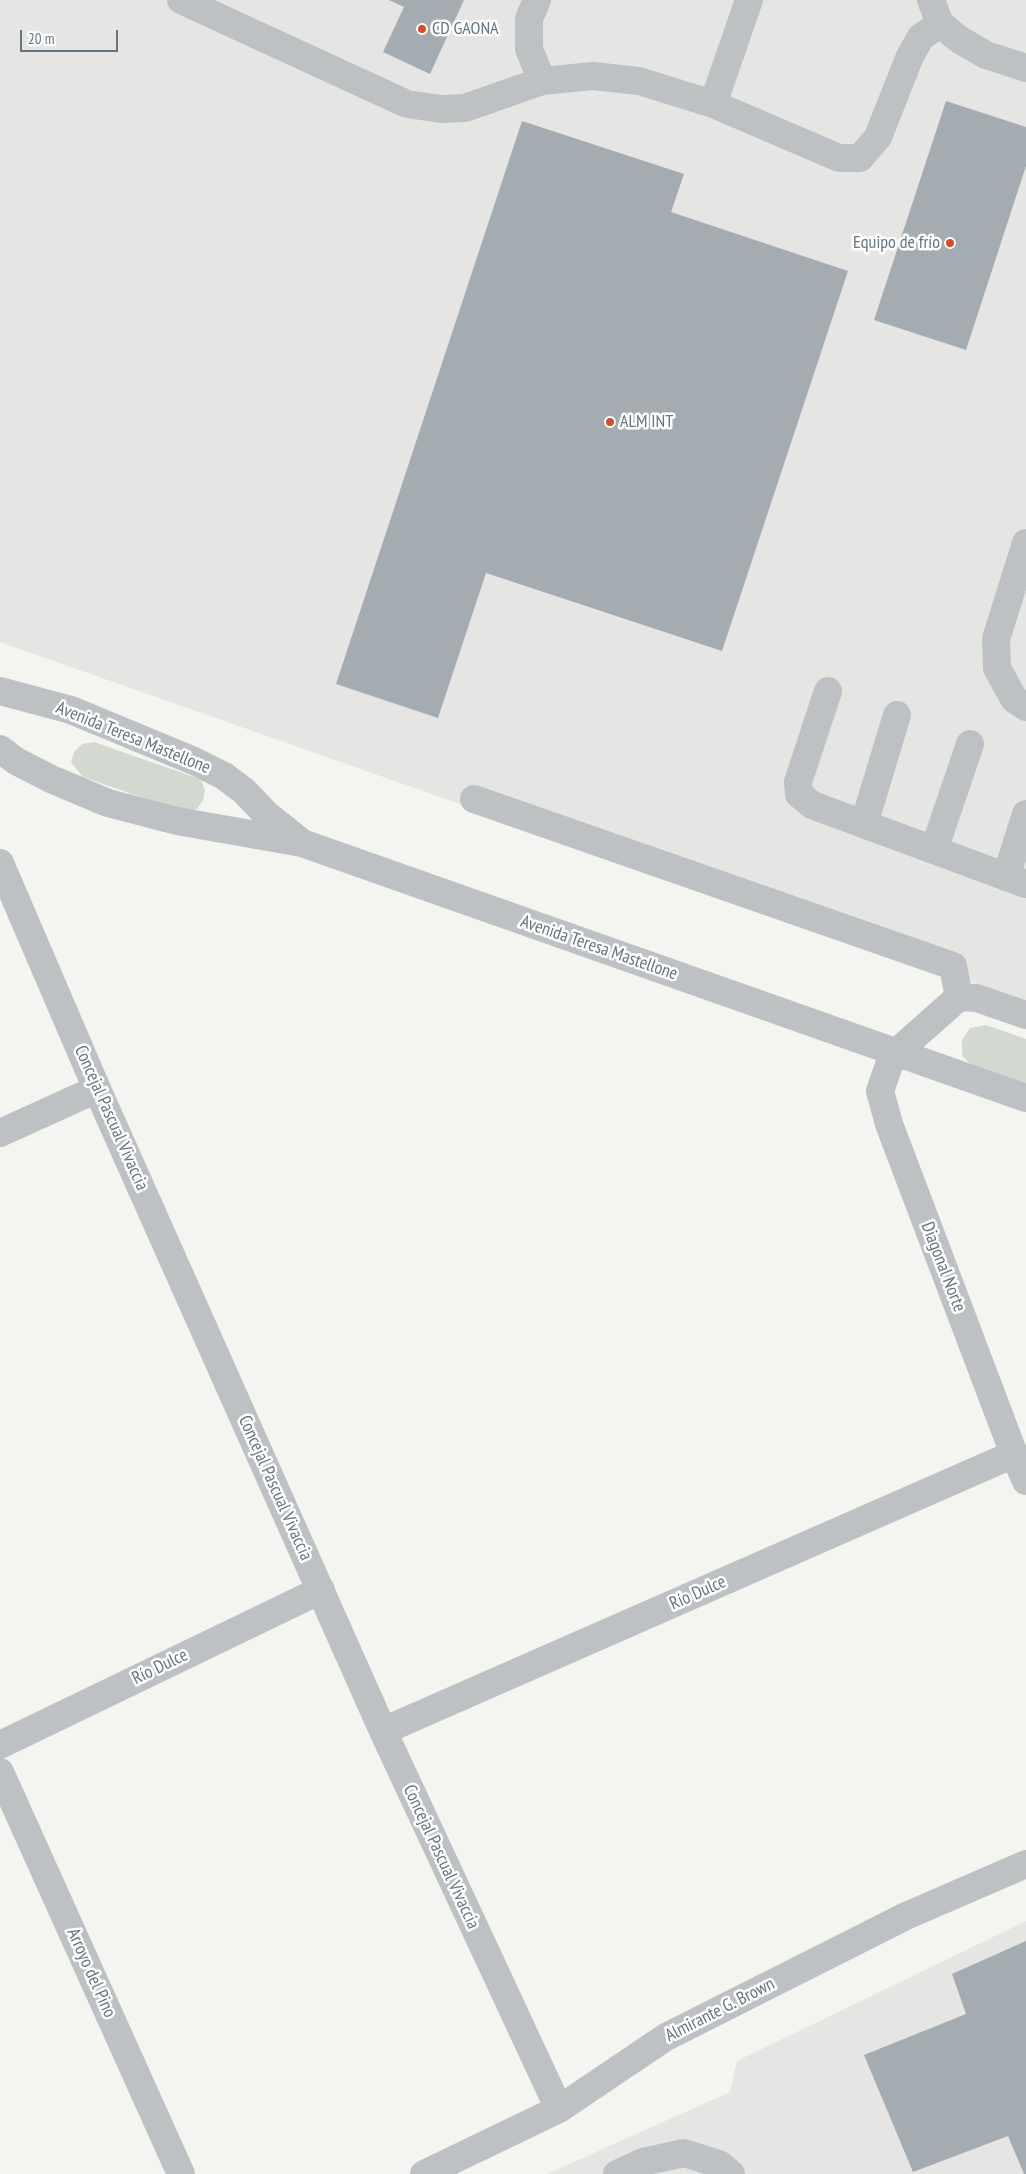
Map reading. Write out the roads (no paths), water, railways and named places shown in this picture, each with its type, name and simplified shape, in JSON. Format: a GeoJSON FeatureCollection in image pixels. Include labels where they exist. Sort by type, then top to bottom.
{"type":"FeatureCollection","features":[{"type":"Feature","properties":{"kind":"street"},"geometry":{"type":"LineString","coordinates":[[180,0],[407,104],[441,109],[465,108],[542,81],[593,76],[639,81],[713,104],[839,158],[860,158],[878,137],[910,56],[936,12],[960,40],[986,55],[1026,68]]}},
{"type":"Feature","properties":{"kind":"street"},"geometry":{"type":"LineString","coordinates":[[537,0],[529,19],[529,49],[542,81]]}},
{"type":"Feature","properties":{"kind":"street"},"geometry":{"type":"LineString","coordinates":[[713,104],[749,0]]}},
{"type":"Feature","properties":{"kind":"street"},"geometry":{"type":"LineString","coordinates":[[1026,543],[996,639],[997,668],[1014,699],[1026,707]]}},
{"type":"Feature","properties":{"kind":"street","name":"Avenida Teresa Mastellone"},"geometry":{"type":"LineString","coordinates":[[0,691],[71,710],[194,760],[224,776],[244,791],[266,814],[302,843]]}},
{"type":"Feature","properties":{"kind":"street"},"geometry":{"type":"LineString","coordinates":[[828,691],[798,782],[799,794],[812,805],[1016,880],[1026,814]]}},
{"type":"Feature","properties":{"kind":"street"},"geometry":{"type":"LineString","coordinates":[[864,824],[897,715]]}},
{"type":"Feature","properties":{"kind":"street"},"geometry":{"type":"LineString","coordinates":[[934,850],[970,744]]}},
{"type":"Feature","properties":{"kind":"street","name":"Avenida Teresa Mastellone"},"geometry":{"type":"LineString","coordinates":[[0,749],[16,761],[51,779],[108,803],[177,821],[302,843],[1026,1098]]}},
{"type":"Feature","properties":{"kind":"street"},"geometry":{"type":"LineString","coordinates":[[474,800],[953,966],[959,997]]}},
{"type":"Feature","properties":{"kind":"street","name":"Concejal Pascual Vivaccia"},"geometry":{"type":"LineString","coordinates":[[0,863],[97,1089],[383,1731],[559,2109]]}},
{"type":"Feature","properties":{"kind":"street"},"geometry":{"type":"LineString","coordinates":[[897,1052],[959,997],[977,998],[1026,1015]]}},
{"type":"Feature","properties":{"kind":"street","name":"Diagonal Norte"},"geometry":{"type":"LineString","coordinates":[[897,1052],[880,1091],[890,1124],[1014,1454],[1026,1481]]}},
{"type":"Feature","properties":{"kind":"street"},"geometry":{"type":"LineString","coordinates":[[0,1133],[97,1089]]}},
{"type":"Feature","properties":{"kind":"street","name":"Río Dulce"},"geometry":{"type":"LineString","coordinates":[[383,1731],[1014,1454]]}},
{"type":"Feature","properties":{"kind":"street","name":"Río Dulce"},"geometry":{"type":"LineString","coordinates":[[0,1745],[321,1590]]}},
{"type":"Feature","properties":{"kind":"street","name":"Arroyo del Pino"},"geometry":{"type":"LineString","coordinates":[[0,1772],[181,2174]]}},
{"type":"Feature","properties":{"kind":"street","name":"Almirante G. Brown"},"geometry":{"type":"LineString","coordinates":[[424,2174],[559,2109],[666,2036],[906,1916],[1026,1864]]}},
{"type":"Feature","properties":{"kind":"street"},"geometry":{"type":"LineString","coordinates":[[617,2174],[643,2162],[684,2153],[719,2164],[731,2174]]}},
{"type":"Feature","properties":{"kind":"place","name":"CD GAONA"},"geometry":{"type":"Point","coordinates":[422,29]}},
{"type":"Feature","properties":{"kind":"place","name":"Equipo de frío"},"geometry":{"type":"Point","coordinates":[950,243]}},
{"type":"Feature","properties":{"kind":"place","name":"ALM INT"},"geometry":{"type":"Point","coordinates":[610,422]}}]}
